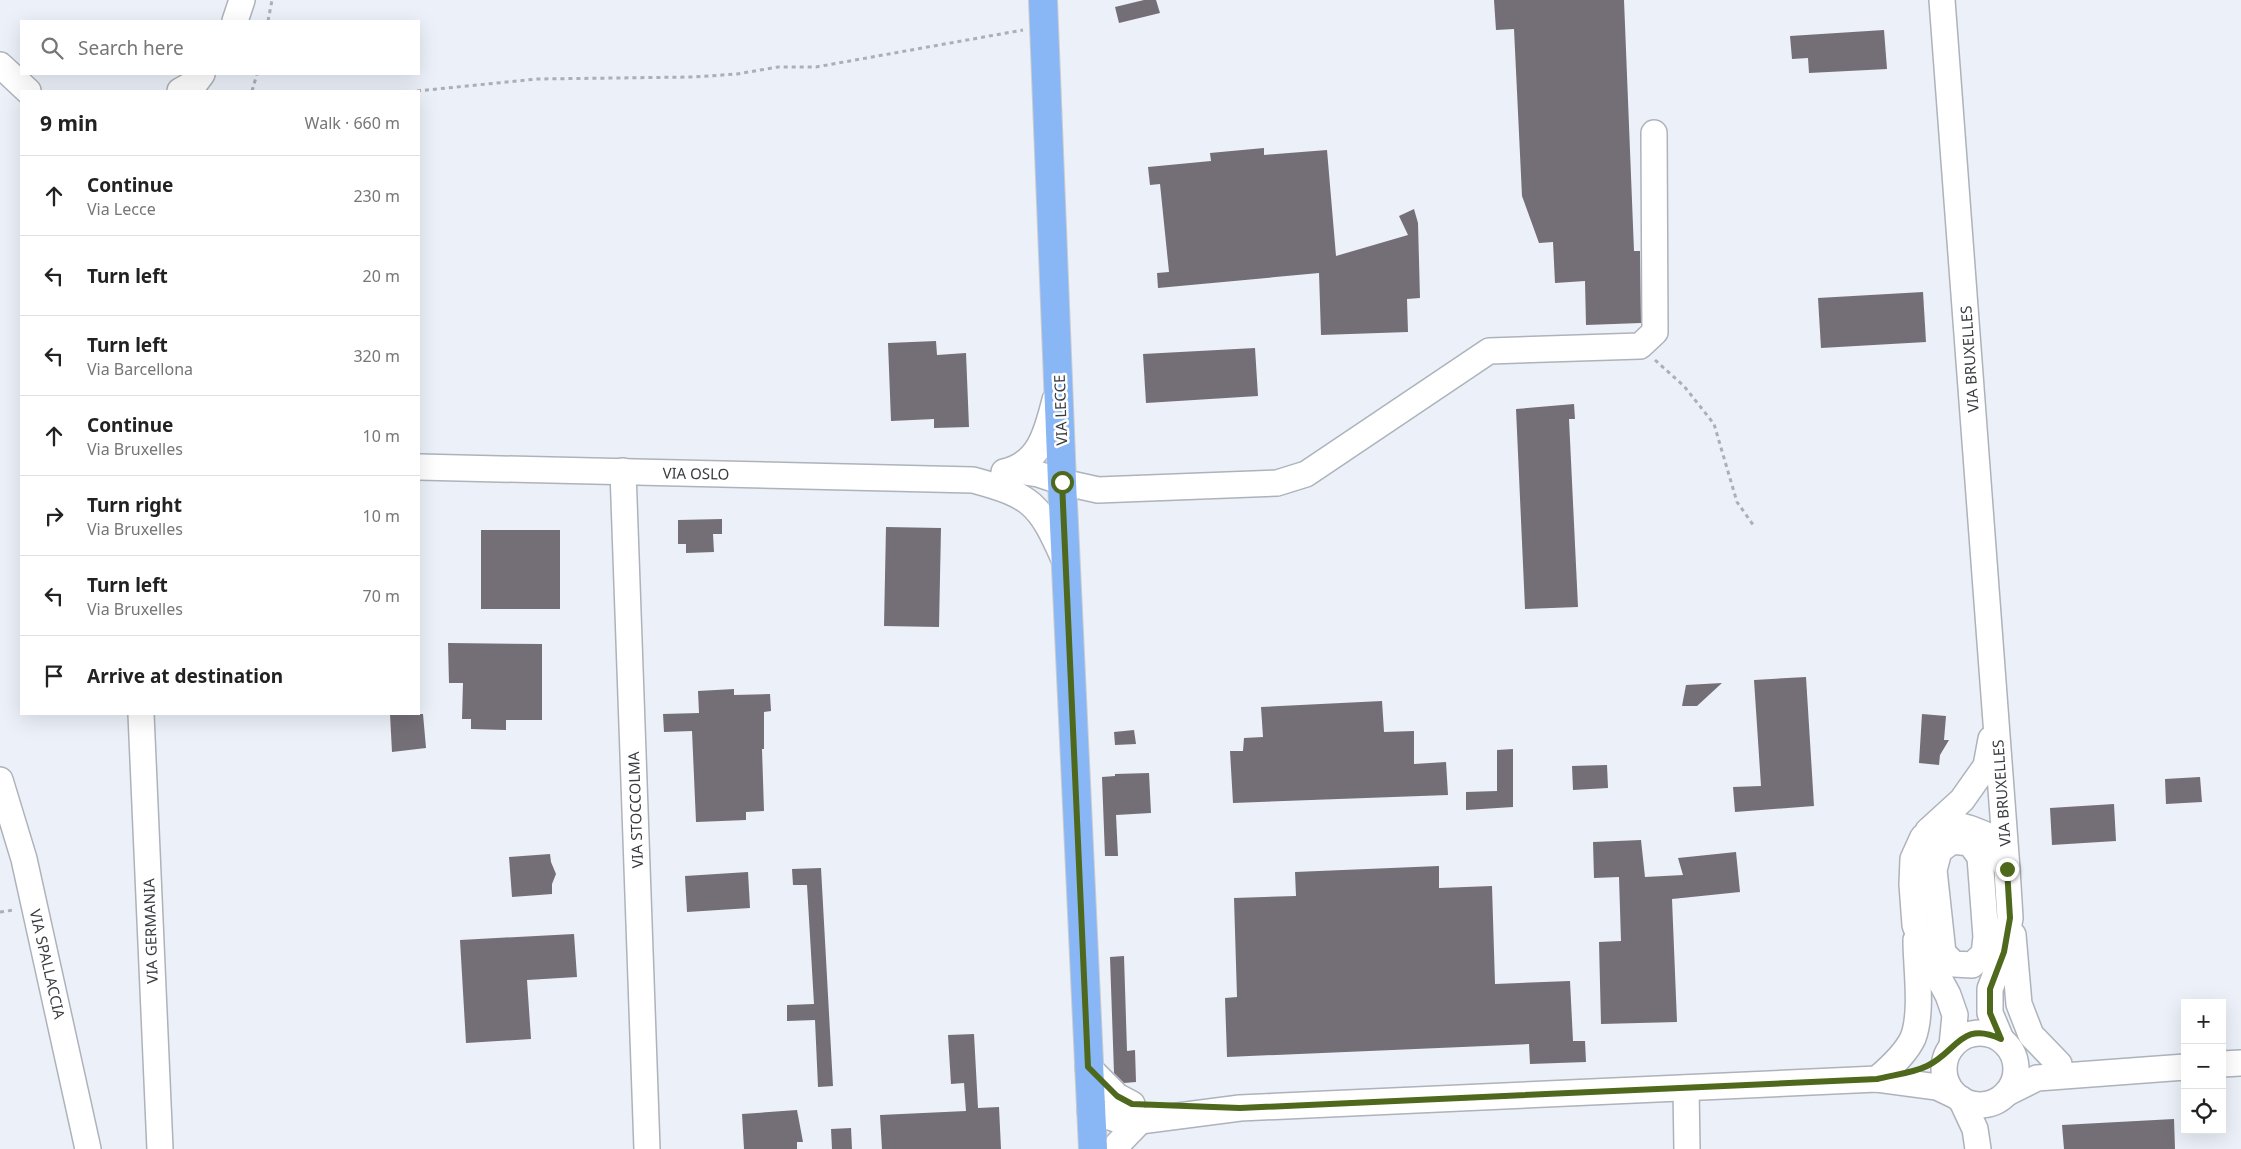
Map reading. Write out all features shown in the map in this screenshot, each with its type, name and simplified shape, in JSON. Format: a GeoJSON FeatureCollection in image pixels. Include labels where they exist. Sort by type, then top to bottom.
{"type":"FeatureCollection","features":[{"type":"Feature","properties":{"kind":"main road","name":"VIA LECCE"},"geometry":{"type":"LineString","coordinates":[[1043,0],[1062,482],[1093,1149]]}},
{"type":"Feature","properties":{"kind":"street"},"geometry":{"type":"LineString","coordinates":[[235,20],[242,0]]}},
{"type":"Feature","properties":{"kind":"street","name":"VIA BRUXELLES"},"geometry":{"type":"LineString","coordinates":[[1942,0],[2009,909],[2015,946],[2019,1004],[2031,1035],[2059,1064]]}},
{"type":"Feature","properties":{"kind":"street"},"geometry":{"type":"LineString","coordinates":[[0,65],[27,90]]}},
{"type":"Feature","properties":{"kind":"street"},"geometry":{"type":"LineString","coordinates":[[182,90],[196,82],[201,75]]}},
{"type":"Feature","properties":{"kind":"street"},"geometry":{"type":"LineString","coordinates":[[1011,480],[1040,489],[1062,482],[1098,490],[1277,483],[1306,474],[1488,350],[1640,346],[1654,332],[1654,133]]}},
{"type":"Feature","properties":{"kind":"street"},"geometry":{"type":"LineString","coordinates":[[1011,480],[1032,457],[1046,436],[1059,383]]}},
{"type":"Feature","properties":{"kind":"street","name":"VIA OSLO"},"geometry":{"type":"LineString","coordinates":[[420,466],[1011,480]]}},
{"type":"Feature","properties":{"kind":"street","name":"VIA STOCCOLMA"},"geometry":{"type":"LineString","coordinates":[[623,471],[647,1149]]}},
{"type":"Feature","properties":{"kind":"street"},"geometry":{"type":"LineString","coordinates":[[1011,480],[1036,507],[1050,528],[1066,564]]}},
{"type":"Feature","properties":{"kind":"street","name":"VIA GERMANIA"},"geometry":{"type":"LineString","coordinates":[[141,715],[160,1149]]}},
{"type":"Feature","properties":{"kind":"street","name":"VIA BRUXELLES"},"geometry":{"type":"LineString","coordinates":[[1978,1149],[1975,1129],[1944,1076],[1944,1064],[1950,1049],[1955,1015],[1948,995],[1927,956],[1913,859],[1922,836],[1962,800],[1986,766],[1996,717]]}},
{"type":"Feature","properties":{"kind":"street","name":"VIA SPALLACCIA"},"geometry":{"type":"LineString","coordinates":[[0,780],[24,859],[88,1149]]}},
{"type":"Feature","properties":{"kind":"street","name":"VIA BRUXELLES"},"geometry":{"type":"LineString","coordinates":[[1922,836],[1944,826],[1964,825],[1991,837],[2007,869]]}},
{"type":"Feature","properties":{"kind":"street"},"geometry":{"type":"LineString","coordinates":[[1952,841],[1970,843],[1980,857],[1984,954],[1972,965],[1954,964],[1943,953],[1922,913],[1939,851],[1952,841]]}},
{"type":"Feature","properties":{"kind":"street"},"geometry":{"type":"LineString","coordinates":[[1983,902],[2009,909]]}},
{"type":"Feature","properties":{"kind":"street","name":"VIA BRUXELLES"},"geometry":{"type":"LineString","coordinates":[[1987,1149],[1991,1121],[2004,1096],[2014,1083],[2017,1072],[2016,1061],[1990,1013],[1990,989],[2004,952],[2009,909]]}},
{"type":"Feature","properties":{"kind":"street","name":"VIA BRUXELLES"},"geometry":{"type":"LineString","coordinates":[[1877,1079],[1892,1066],[1913,1038],[1917,1016],[1922,913]]}},
{"type":"Feature","properties":{"kind":"street"},"geometry":{"type":"LineString","coordinates":[[1877,1079],[1927,1066],[1950,1049],[1960,1038],[1975,1033],[1991,1034],[2006,1044],[2086,1073]]}},
{"type":"Feature","properties":{"kind":"street"},"geometry":{"type":"LineString","coordinates":[[2226,1064],[2241,1063]]}},
{"type":"Feature","properties":{"kind":"street"},"geometry":{"type":"LineString","coordinates":[[1088,1067],[1136,1112]]}},
{"type":"Feature","properties":{"kind":"street"},"geometry":{"type":"LineString","coordinates":[[1090,1110],[1121,1121],[1136,1112],[1877,1079],[1937,1088],[1970,1104],[1980,1105],[2004,1096],[2037,1078],[2181,1067]]}},
{"type":"Feature","properties":{"kind":"street"},"geometry":{"type":"LineString","coordinates":[[1686,1088],[1688,1149]]}},
{"type":"Feature","properties":{"kind":"street"},"geometry":{"type":"LineString","coordinates":[[1116,1149],[1136,1112]]}},
{"type":"Feature","properties":{"kind":"path"},"geometry":{"type":"LineString","coordinates":[[268,20],[272,0]]}},
{"type":"Feature","properties":{"kind":"path"},"geometry":{"type":"LineString","coordinates":[[420,91],[537,79],[693,78],[737,74],[778,67],[816,67],[1044,27]]}},
{"type":"Feature","properties":{"kind":"path"},"geometry":{"type":"LineString","coordinates":[[252,90],[257,75]]}},
{"type":"Feature","properties":{"kind":"path"},"geometry":{"type":"LineString","coordinates":[[1640,346],[1684,386],[1714,424],[1737,502],[1754,526]]}},
{"type":"Feature","properties":{"kind":"building"},"geometry":{"type":"Polygon","coordinates":[[[1144,0],[1156,0],[1160,13],[1119,23],[1115,7],[1144,0]]]}},
{"type":"Feature","properties":{"kind":"building"},"geometry":{"type":"Polygon","coordinates":[[[1494,0],[1624,0],[1634,251],[1640,251],[1641,323],[1586,325],[1585,281],[1555,283],[1553,242],[1539,243],[1522,196],[1514,29],[1496,30],[1494,0]]]}},
{"type":"Feature","properties":{"kind":"building"},"geometry":{"type":"Polygon","coordinates":[[[1884,30],[1887,69],[1809,73],[1808,58],[1792,59],[1790,36],[1884,30]]]}},
{"type":"Feature","properties":{"kind":"building"},"geometry":{"type":"Polygon","coordinates":[[[1264,148],[1264,155],[1327,150],[1336,256],[1408,235],[1399,216],[1414,209],[1418,223],[1420,298],[1407,299],[1408,332],[1321,335],[1319,273],[1158,288],[1157,273],[1169,272],[1160,184],[1150,185],[1148,167],[1211,161],[1210,153],[1264,148]]]}},
{"type":"Feature","properties":{"kind":"building"},"geometry":{"type":"Polygon","coordinates":[[[1923,292],[1926,342],[1821,348],[1818,298],[1923,292]]]}},
{"type":"Feature","properties":{"kind":"building"},"geometry":{"type":"Polygon","coordinates":[[[936,341],[937,355],[966,353],[969,427],[934,428],[934,419],[891,421],[888,343],[936,341]]]}},
{"type":"Feature","properties":{"kind":"building"},"geometry":{"type":"Polygon","coordinates":[[[1255,348],[1258,396],[1146,403],[1143,354],[1255,348]]]}},
{"type":"Feature","properties":{"kind":"building"},"geometry":{"type":"Polygon","coordinates":[[[1574,404],[1575,419],[1569,419],[1578,607],[1525,609],[1516,409],[1574,404]]]}},
{"type":"Feature","properties":{"kind":"building"},"geometry":{"type":"Polygon","coordinates":[[[722,519],[722,534],[713,534],[714,552],[686,553],[686,544],[678,544],[678,520],[722,519]]]}},
{"type":"Feature","properties":{"kind":"building"},"geometry":{"type":"Polygon","coordinates":[[[886,527],[941,528],[939,627],[884,626],[886,527]]]}},
{"type":"Feature","properties":{"kind":"building"},"geometry":{"type":"Polygon","coordinates":[[[481,530],[560,530],[560,609],[481,609],[481,530]]]}},
{"type":"Feature","properties":{"kind":"building"},"geometry":{"type":"Polygon","coordinates":[[[448,643],[542,644],[542,720],[506,720],[506,730],[471,729],[471,719],[462,719],[463,683],[449,683],[448,643]]]}},
{"type":"Feature","properties":{"kind":"building"},"geometry":{"type":"Polygon","coordinates":[[[1806,677],[1814,806],[1735,812],[1733,787],[1761,786],[1754,680],[1806,677]]]}},
{"type":"Feature","properties":{"kind":"building"},"geometry":{"type":"Polygon","coordinates":[[[1722,683],[1697,706],[1682,706],[1686,685],[1722,683]]]}},
{"type":"Feature","properties":{"kind":"building"},"geometry":{"type":"Polygon","coordinates":[[[734,689],[734,695],[770,694],[771,711],[764,712],[764,749],[762,749],[764,811],[746,812],[746,820],[696,822],[692,731],[664,732],[663,714],[699,713],[698,691],[734,689]]]}},
{"type":"Feature","properties":{"kind":"building"},"geometry":{"type":"Polygon","coordinates":[[[1382,701],[1384,732],[1414,731],[1414,764],[1446,762],[1448,795],[1233,803],[1230,751],[1243,751],[1244,738],[1263,737],[1261,707],[1382,701]]]}},
{"type":"Feature","properties":{"kind":"building"},"geometry":{"type":"Polygon","coordinates":[[[423,714],[426,748],[392,752],[390,715],[423,714]]]}},
{"type":"Feature","properties":{"kind":"building"},"geometry":{"type":"Polygon","coordinates":[[[1922,714],[1946,716],[1944,740],[1949,740],[1940,755],[1939,765],[1919,763],[1922,714]]]}},
{"type":"Feature","properties":{"kind":"building"},"geometry":{"type":"Polygon","coordinates":[[[1134,730],[1136,744],[1115,745],[1114,732],[1134,730]]]}},
{"type":"Feature","properties":{"kind":"building"},"geometry":{"type":"Polygon","coordinates":[[[1513,749],[1513,807],[1466,810],[1466,792],[1497,791],[1497,750],[1513,749]]]}},
{"type":"Feature","properties":{"kind":"building"},"geometry":{"type":"Polygon","coordinates":[[[1607,765],[1608,788],[1573,790],[1572,766],[1607,765]]]}},
{"type":"Feature","properties":{"kind":"building"},"geometry":{"type":"Polygon","coordinates":[[[1149,773],[1151,813],[1116,815],[1118,856],[1105,856],[1102,777],[1115,776],[1115,774],[1149,773]]]}},
{"type":"Feature","properties":{"kind":"building"},"geometry":{"type":"Polygon","coordinates":[[[2200,777],[2202,802],[2166,804],[2165,779],[2200,777]]]}},
{"type":"Feature","properties":{"kind":"building"},"geometry":{"type":"Polygon","coordinates":[[[2114,804],[2116,841],[2052,845],[2050,808],[2114,804]]]}},
{"type":"Feature","properties":{"kind":"building"},"geometry":{"type":"Polygon","coordinates":[[[1641,840],[1645,877],[1683,875],[1678,858],[1736,852],[1740,892],[1672,899],[1677,1022],[1601,1024],[1599,942],[1621,941],[1619,877],[1594,878],[1593,842],[1641,840]]]}},
{"type":"Feature","properties":{"kind":"building"},"geometry":{"type":"Polygon","coordinates":[[[550,854],[556,874],[552,884],[552,894],[512,897],[509,857],[550,854]]]}},
{"type":"Feature","properties":{"kind":"building"},"geometry":{"type":"Polygon","coordinates":[[[1439,866],[1439,888],[1492,886],[1495,984],[1570,981],[1573,1041],[1585,1041],[1586,1062],[1530,1064],[1529,1044],[1227,1057],[1225,998],[1237,997],[1234,898],[1296,896],[1295,872],[1439,866]]]}},
{"type":"Feature","properties":{"kind":"building"},"geometry":{"type":"Polygon","coordinates":[[[821,868],[833,1086],[818,1087],[815,1020],[787,1021],[787,1005],[814,1004],[807,885],[793,885],[792,869],[821,868]]]}},
{"type":"Feature","properties":{"kind":"building"},"geometry":{"type":"Polygon","coordinates":[[[748,872],[750,908],[687,912],[685,876],[748,872]]]}},
{"type":"Feature","properties":{"kind":"building"},"geometry":{"type":"Polygon","coordinates":[[[574,934],[577,977],[527,980],[531,1039],[466,1043],[460,940],[574,934]]]}},
{"type":"Feature","properties":{"kind":"building"},"geometry":{"type":"Polygon","coordinates":[[[1124,956],[1127,1051],[1135,1050],[1136,1082],[1124,1083],[1114,1073],[1110,957],[1124,956]]]}},
{"type":"Feature","properties":{"kind":"building"},"geometry":{"type":"Polygon","coordinates":[[[974,1034],[978,1108],[999,1107],[1001,1149],[882,1149],[880,1115],[966,1111],[964,1083],[951,1084],[948,1035],[974,1034]]]}},
{"type":"Feature","properties":{"kind":"building"},"geometry":{"type":"Polygon","coordinates":[[[797,1110],[803,1142],[797,1142],[797,1149],[744,1149],[742,1114],[797,1110]]]}},
{"type":"Feature","properties":{"kind":"building"},"geometry":{"type":"Polygon","coordinates":[[[2174,1119],[2175,1149],[2064,1149],[2062,1125],[2174,1119]]]}},
{"type":"Feature","properties":{"kind":"building"},"geometry":{"type":"Polygon","coordinates":[[[851,1128],[852,1149],[832,1149],[831,1129],[851,1128]]]}},
{"type":"Feature","properties":{"kind":"route"},"geometry":{"type":"LineString","coordinates":[[1062,482],[1088,1067],[1117,1096],[1132,1104],[1240,1108],[1877,1079],[1927,1066],[1947,1053],[1960,1038],[1970,1034],[1980,1032],[1991,1034],[2001,1039],[1990,1013],[1990,989],[2004,952],[2010,918],[2007,869]]}}]}
